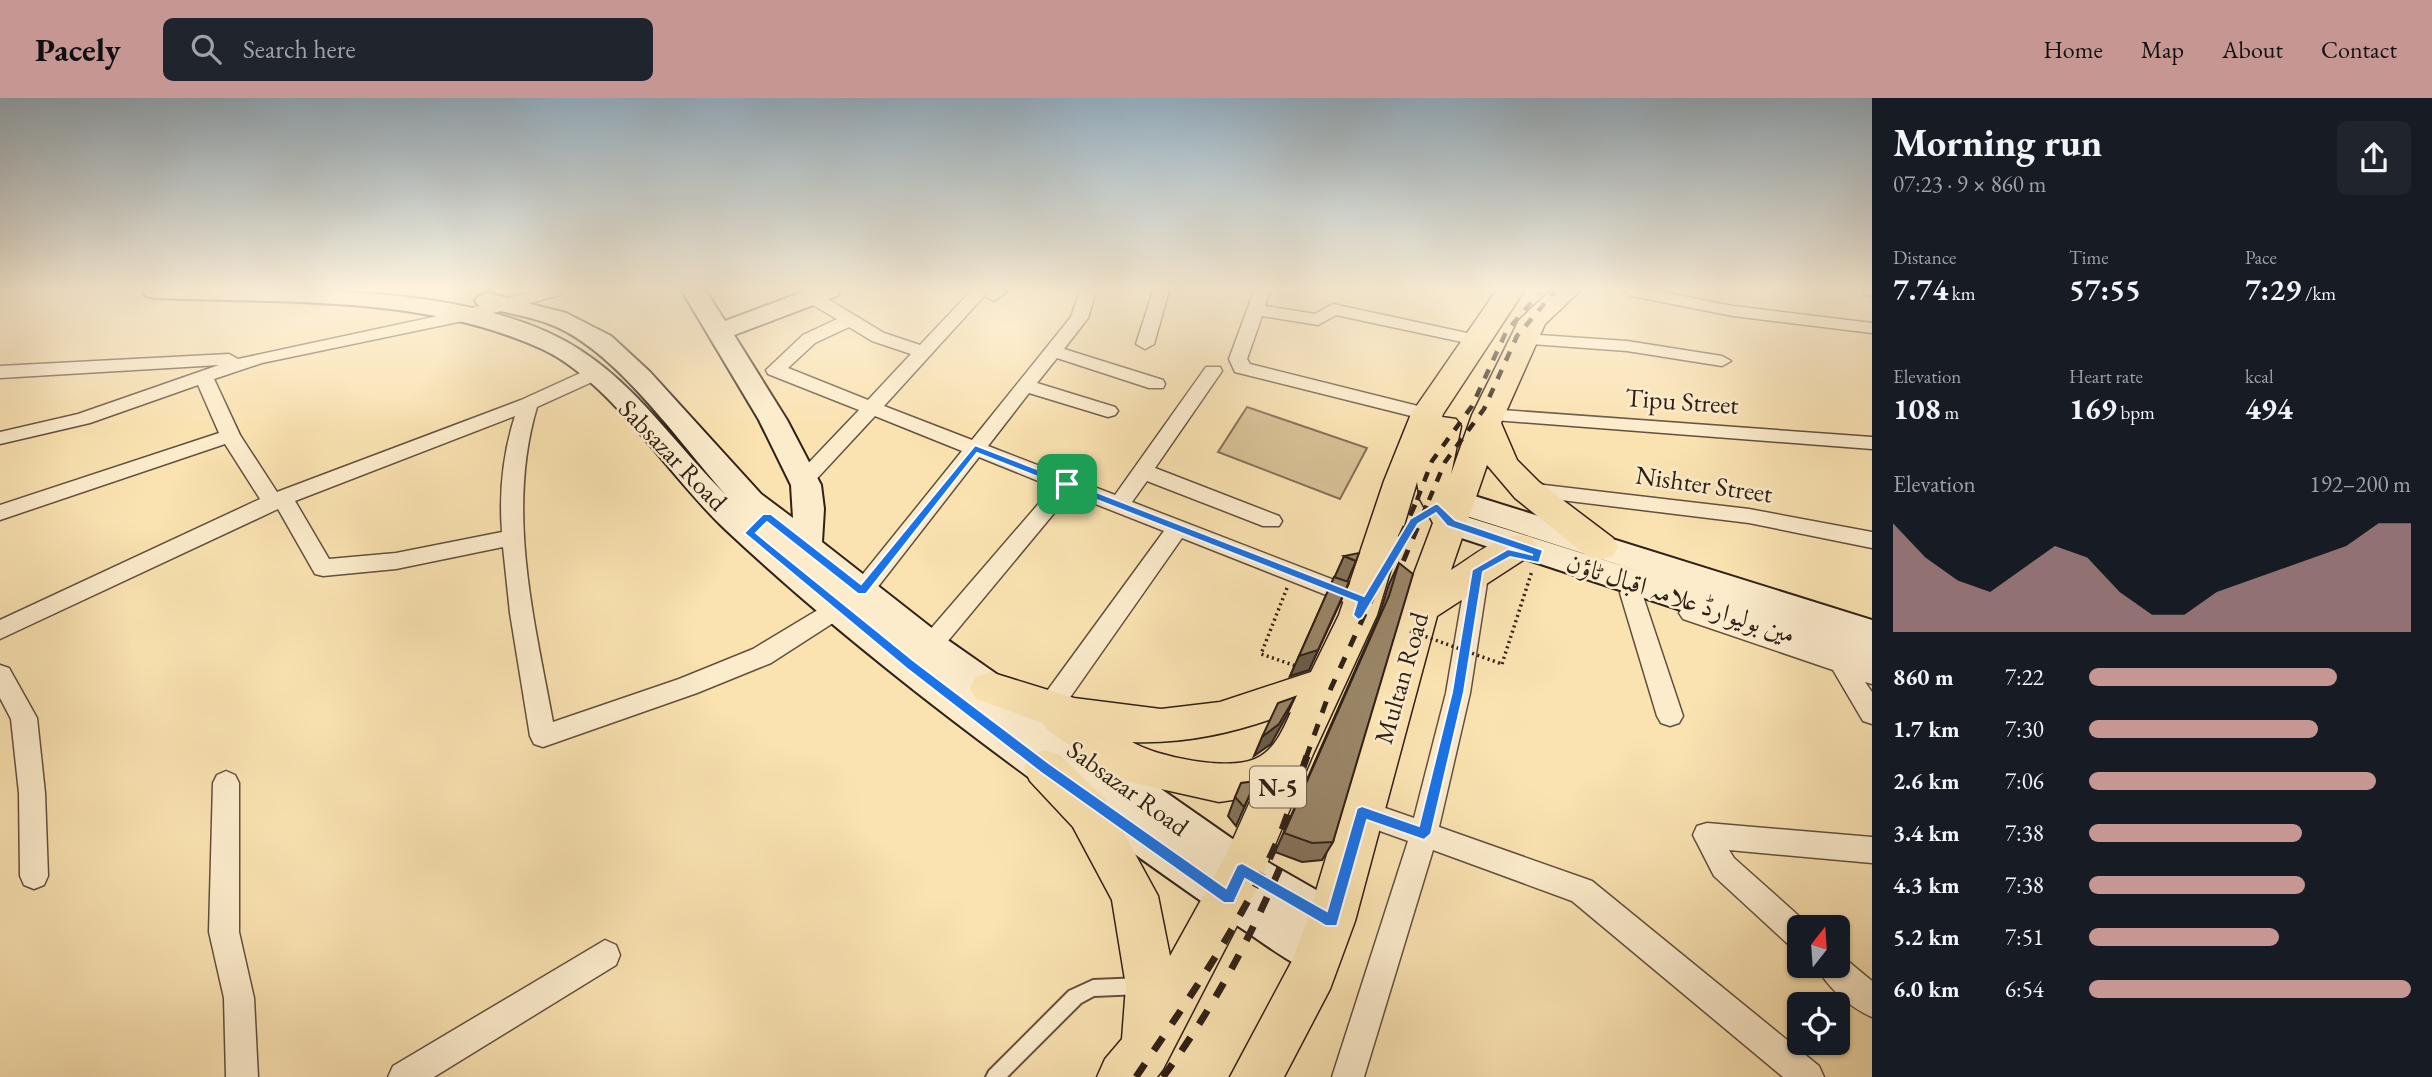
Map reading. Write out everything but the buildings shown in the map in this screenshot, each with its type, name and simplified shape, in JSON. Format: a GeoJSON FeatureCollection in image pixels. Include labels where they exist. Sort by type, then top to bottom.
{"type":"FeatureCollection","features":[{"type":"Feature","properties":{"kind":"main road","name":"Sabsazar Road"},"geometry":{"type":"LineString","coordinates":[[529,337],[555,345],[594,374],[651,430],[686,472],[758,524],[850,599],[1045,768],[1325,938]]}},
{"type":"Feature","properties":{"kind":"main road","name":"Sabsazar Road"},"geometry":{"type":"LineString","coordinates":[[592,337],[602,342],[640,378],[758,524],[806,545],[850,599],[930,646],[990,688],[1236,884]]}},
{"type":"Feature","properties":{"kind":"main road"},"geometry":{"type":"LineString","coordinates":[[721,337],[773,420],[804,480],[809,509],[806,545]]}},
{"type":"Feature","properties":{"kind":"main road","name":"N-5"},"geometry":{"type":"LineString","coordinates":[[1134,1064],[1236,884],[1292,754],[1361,608],[1401,481],[1427,414],[1479,337]]}},
{"type":"Feature","properties":{"kind":"main road","name":"Multan Road"},"geometry":{"type":"LineString","coordinates":[[1255,1077],[1289,1020],[1325,938],[1448,510],[1524,339]]}},
{"type":"Feature","properties":{"kind":"main road"},"geometry":{"type":"LineString","coordinates":[[1361,608],[1414,522],[1448,510],[1432,470],[1468,353]]}},
{"type":"Feature","properties":{"kind":"main road"},"geometry":{"type":"LineString","coordinates":[[1487,419],[1503,465],[1527,490],[1600,547]]}},
{"type":"Feature","properties":{"kind":"main road","name":"مین بولیوارڈ علامہ اقبال ٹاؤن"},"geometry":{"type":"LineString","coordinates":[[1448,510],[1600,547],[1872,633]]}},
{"type":"Feature","properties":{"kind":"main road","name":"مین بولیوارڈ علامہ اقبال ٹاؤن"},"geometry":{"type":"LineString","coordinates":[[1448,510],[1510,557],[1857,661]]}},
{"type":"Feature","properties":{"kind":"main road"},"geometry":{"type":"LineString","coordinates":[[1415,620],[1510,557]]}},
{"type":"Feature","properties":{"kind":"main road"},"geometry":{"type":"LineString","coordinates":[[990,688],[1048,709],[1131,725],[1172,726],[1218,719],[1326,683]]}},
{"type":"Feature","properties":{"kind":"main road"},"geometry":{"type":"LineString","coordinates":[[1048,709],[1122,759],[1174,776],[1219,783],[1266,776],[1292,754]]}},
{"type":"Feature","properties":{"kind":"main road"},"geometry":{"type":"LineString","coordinates":[[1045,768],[1089,813],[1135,896],[1151,986],[1134,1064]]}},
{"type":"Feature","properties":{"kind":"street"},"geometry":{"type":"LineString","coordinates":[[0,438],[83,419],[257,358],[362,337]]}},
{"type":"Feature","properties":{"kind":"street"},"geometry":{"type":"LineString","coordinates":[[814,337],[775,370],[1178,528],[1361,608]]}},
{"type":"Feature","properties":{"kind":"street"},"geometry":{"type":"LineString","coordinates":[[877,337],[923,352]]}},
{"type":"Feature","properties":{"kind":"street"},"geometry":{"type":"LineString","coordinates":[[804,480],[923,352],[941,337]]}},
{"type":"Feature","properties":{"kind":"street"},"geometry":{"type":"LineString","coordinates":[[528,404],[513,461],[514,537],[522,610],[543,736],[688,686],[762,656],[850,599],[1064,337]]}},
{"type":"Feature","properties":{"kind":"street"},"geometry":{"type":"LineString","coordinates":[[1145,344],[1147,337]]}},
{"type":"Feature","properties":{"kind":"street"},"geometry":{"type":"LineString","coordinates":[[1246,337],[1238,359],[1242,368],[1427,414]]}},
{"type":"Feature","properties":{"kind":"street"},"geometry":{"type":"LineString","coordinates":[[1418,337],[1468,353]]}},
{"type":"Feature","properties":{"kind":"street"},"geometry":{"type":"LineString","coordinates":[[1524,339],[1627,346],[1722,361]]}},
{"type":"Feature","properties":{"kind":"street"},"geometry":{"type":"LineString","coordinates":[[1053,351],[1156,384]]}},
{"type":"Feature","properties":{"kind":"street"},"geometry":{"type":"LineString","coordinates":[[0,372],[257,358]]}},
{"type":"Feature","properties":{"kind":"street"},"geometry":{"type":"LineString","coordinates":[[1119,505],[1213,371]]}},
{"type":"Feature","properties":{"kind":"street"},"geometry":{"type":"LineString","coordinates":[[0,630],[278,500],[528,404],[594,374]]}},
{"type":"Feature","properties":{"kind":"street"},"geometry":{"type":"LineString","coordinates":[[203,376],[230,436],[278,500],[323,568],[404,560],[514,537]]}},
{"type":"Feature","properties":{"kind":"street"},"geometry":{"type":"LineString","coordinates":[[1025,386],[1108,411]]}},
{"type":"Feature","properties":{"kind":"street","name":"Tipu Street"},"geometry":{"type":"LineString","coordinates":[[1487,419],[1872,443]]}},
{"type":"Feature","properties":{"kind":"street"},"geometry":{"type":"LineString","coordinates":[[0,513],[230,436]]}},
{"type":"Feature","properties":{"kind":"street"},"geometry":{"type":"LineString","coordinates":[[1142,471],[1271,521]]}},
{"type":"Feature","properties":{"kind":"street"},"geometry":{"type":"LineString","coordinates":[[930,646],[1067,484]]}},
{"type":"Feature","properties":{"kind":"street","name":"Nishter Street"},"geometry":{"type":"LineString","coordinates":[[1527,490],[1749,516],[1872,540]]}},
{"type":"Feature","properties":{"kind":"street"},"geometry":{"type":"LineString","coordinates":[[1048,709],[1178,528]]}},
{"type":"Feature","properties":{"kind":"street"},"geometry":{"type":"LineString","coordinates":[[1348,1077],[1424,834],[1458,692],[1510,557],[1857,661],[1872,674]]}},
{"type":"Feature","properties":{"kind":"street"},"geometry":{"type":"LineString","coordinates":[[1631,593],[1670,716]]}},
{"type":"Feature","properties":{"kind":"street"},"geometry":{"type":"LineString","coordinates":[[1857,661],[1872,714]]}},
{"type":"Feature","properties":{"kind":"street"},"geometry":{"type":"LineString","coordinates":[[0,675],[24,718],[32,793],[34,876]]}},
{"type":"Feature","properties":{"kind":"street"},"geometry":{"type":"LineString","coordinates":[[226,783],[224,932],[239,998],[242,1077]]}},
{"type":"Feature","properties":{"kind":"street"},"geometry":{"type":"LineString","coordinates":[[1362,813],[1582,891],[1808,1077]]}},
{"type":"Feature","properties":{"kind":"street"},"geometry":{"type":"LineString","coordinates":[[1787,924],[1724,867],[1707,835],[1872,850]]}},
{"type":"Feature","properties":{"kind":"street"},"geometry":{"type":"LineString","coordinates":[[404,1077],[605,955]]}},
{"type":"Feature","properties":{"kind":"street"},"geometry":{"type":"LineString","coordinates":[[1845,978],[1872,1002]]}},
{"type":"Feature","properties":{"kind":"lane"},"geometry":{"type":"LineString","coordinates":[[995,1077],[1075,998],[1093,988],[1151,986]]}},
{"type":"Feature","properties":{"kind":"path"},"geometry":{"type":"LineString","coordinates":[[1415,620],[1502,664],[1518,611],[1510,557]]}},
{"type":"Feature","properties":{"kind":"path"},"geometry":{"type":"LineString","coordinates":[[1261,654],[1288,584]]}},
{"type":"Feature","properties":{"kind":"shaded area"},"geometry":{"type":"Polygon","coordinates":[[[1247,407],[1367,448],[1340,499],[1218,452],[1247,407]]]}},
{"type":"Feature","properties":{"kind":"railway"},"geometry":{"type":"LineString","coordinates":[[1417,500],[1432,461],[1472,406],[1504,337]]}},
{"type":"Feature","properties":{"kind":"railway"},"geometry":{"type":"LineString","coordinates":[[1429,500],[1445,462],[1484,409],[1517,337]]}},
{"type":"Feature","properties":{"kind":"railway"},"geometry":{"type":"LineString","coordinates":[[1306,758],[1331,688],[1418,498]]}},
{"type":"Feature","properties":{"kind":"railway"},"geometry":{"type":"LineString","coordinates":[[1394,583],[1430,498]]}},
{"type":"Feature","properties":{"kind":"railway"},"geometry":{"type":"LineString","coordinates":[[1136,1077],[1212,963],[1247,903],[1277,842],[1307,756]]}},
{"type":"Feature","properties":{"kind":"railway"},"geometry":{"type":"LineString","coordinates":[[1163,1077],[1202,1020],[1236,961],[1293,836]]}},
{"type":"Feature","properties":{"kind":"route"},"geometry":{"type":"LineString","coordinates":[[975,449],[1067,484],[1363,600],[1358,615],[1414,522],[1437,507],[1451,523],[1539,553],[1535,560],[1508,552],[1478,570],[1458,692],[1424,834],[1362,813],[1331,921],[1242,870],[1229,898],[1045,768],[910,665],[749,533],[767,516],[862,591],[975,449]]}}]}
